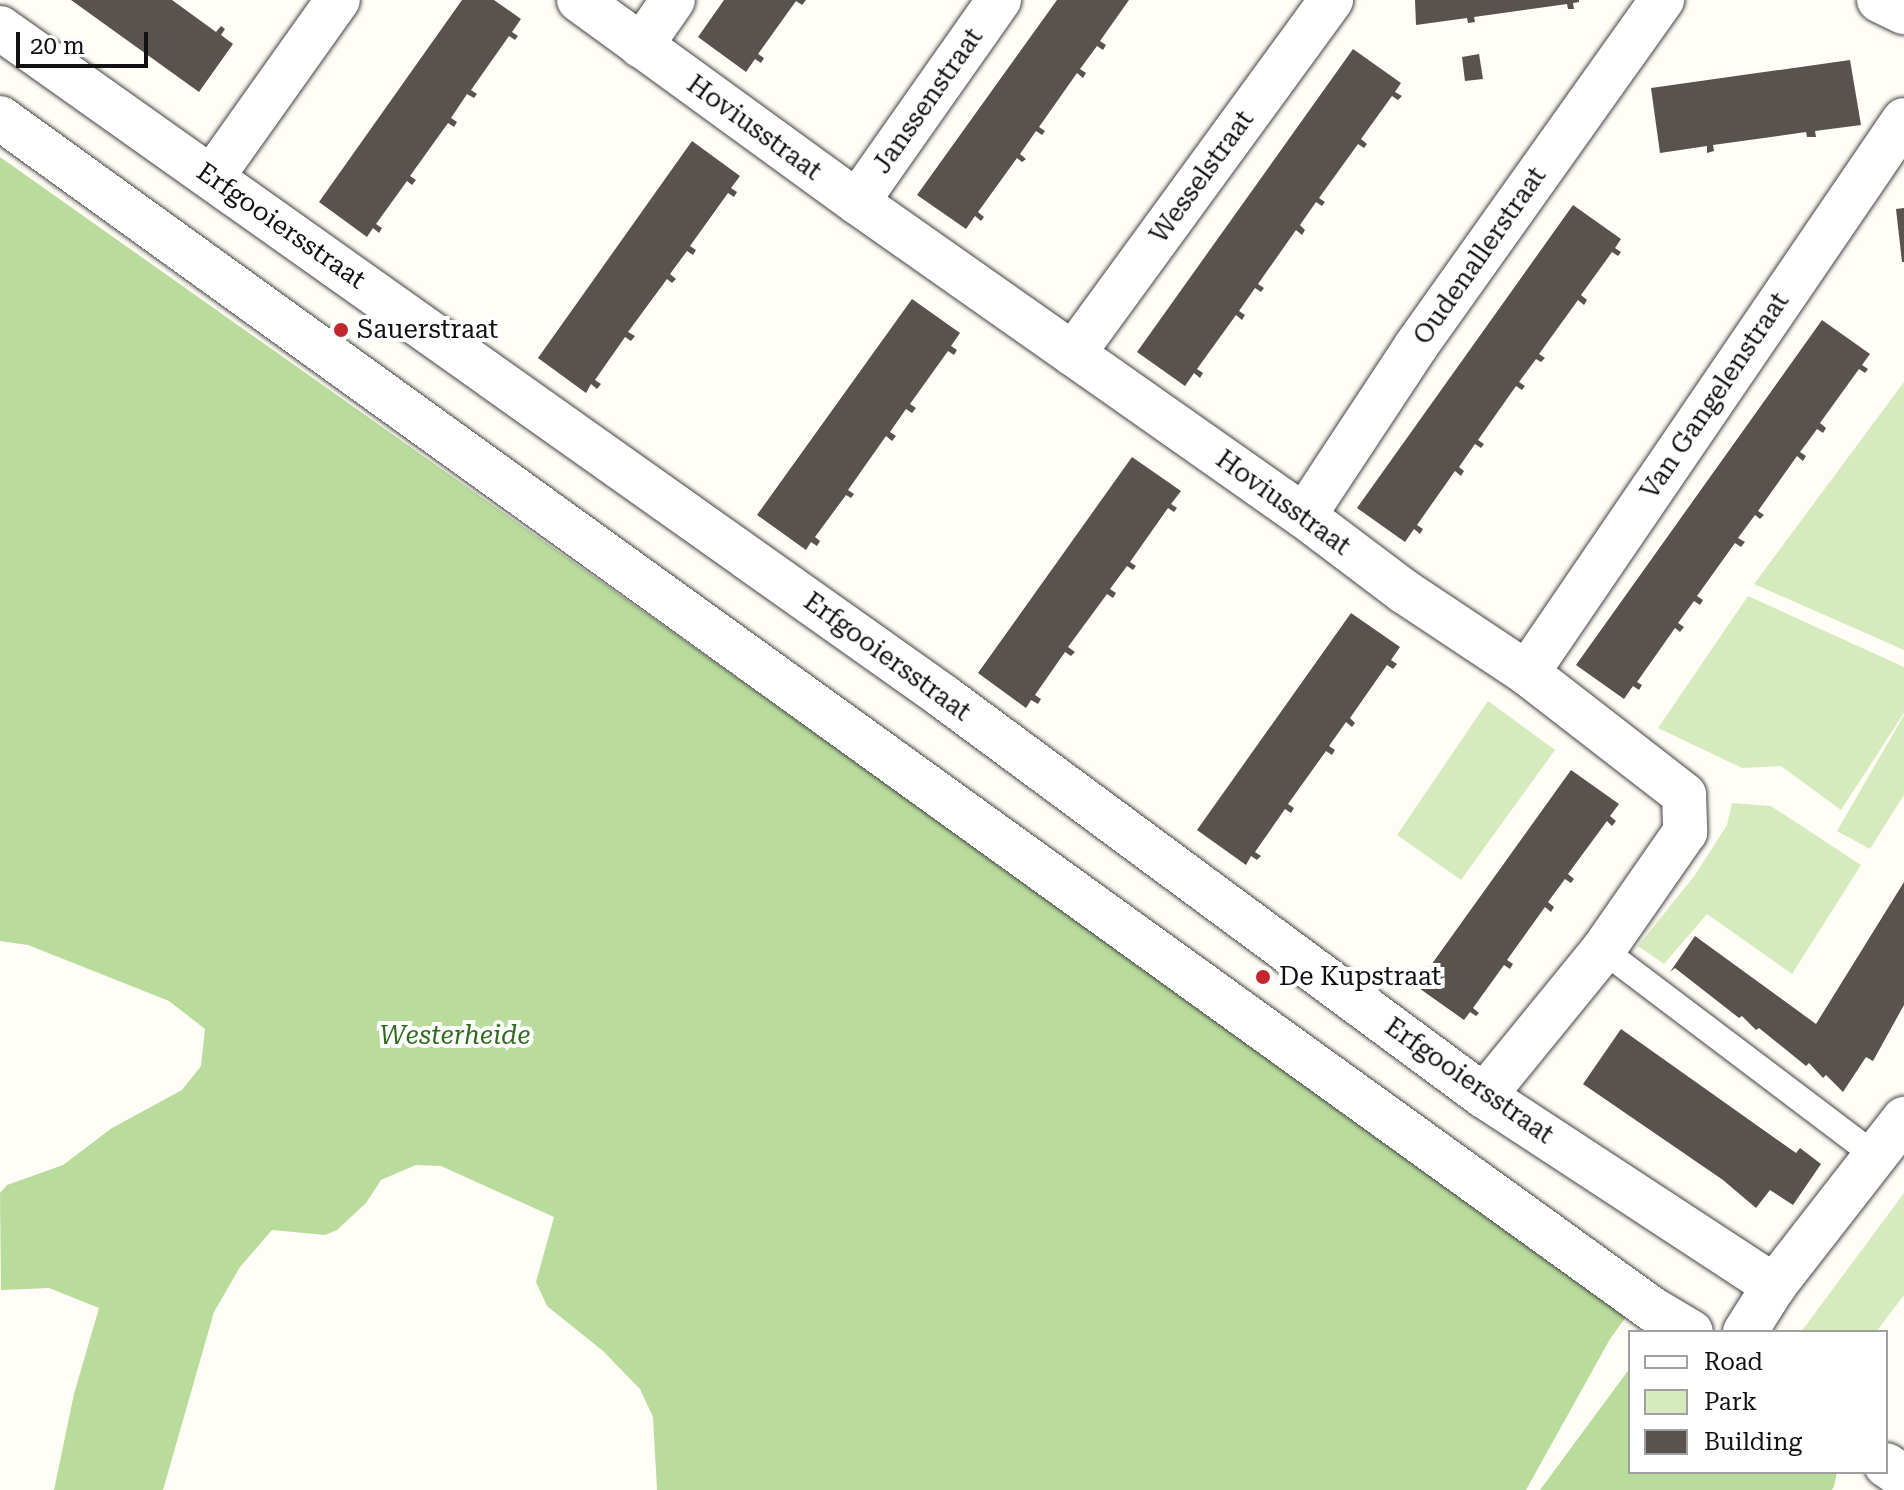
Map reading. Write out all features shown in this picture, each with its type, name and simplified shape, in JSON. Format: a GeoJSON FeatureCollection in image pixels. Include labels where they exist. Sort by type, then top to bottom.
{"type":"FeatureCollection","features":[{"type":"Feature","properties":{"kind":"street"},"geometry":{"type":"LineString","coordinates":[[212,177],[338,0]]}},
{"type":"Feature","properties":{"kind":"street","name":"Hoviusstraat"},"geometry":{"type":"LineString","coordinates":[[579,0],[857,202],[1304,516],[1405,592],[1527,673],[1684,795],[1685,832],[1603,950],[1484,1096]]}},
{"type":"Feature","properties":{"kind":"street"},"geometry":{"type":"LineString","coordinates":[[641,46],[673,0]]}},
{"type":"Feature","properties":{"kind":"street","name":"Janssenstraat"},"geometry":{"type":"LineString","coordinates":[[857,202],[999,0]]}},
{"type":"Feature","properties":{"kind":"street","name":"Wesselstraat"},"geometry":{"type":"LineString","coordinates":[[1073,354],[1331,0]]}},
{"type":"Feature","properties":{"kind":"street","name":"Oudenallerstraat"},"geometry":{"type":"LineString","coordinates":[[1304,516],[1416,346],[1662,0]]}},
{"type":"Feature","properties":{"kind":"street"},"geometry":{"type":"LineString","coordinates":[[1879,0],[1904,12]]}},
{"type":"Feature","properties":{"kind":"street","name":"Erfgooiersstraat"},"geometry":{"type":"LineString","coordinates":[[0,28],[944,697],[1484,1096],[1774,1286]]}},
{"type":"Feature","properties":{"kind":"street"},"geometry":{"type":"LineString","coordinates":[[0,118],[1626,1290],[1688,1330]]}},
{"type":"Feature","properties":{"kind":"street","name":"Van Gangelenstraat"},"geometry":{"type":"LineString","coordinates":[[1527,673],[1904,120]]}},
{"type":"Feature","properties":{"kind":"street"},"geometry":{"type":"LineString","coordinates":[[1746,1330],[1774,1286],[1904,1119]]}},
{"type":"Feature","properties":{"kind":"lane"},"geometry":{"type":"LineString","coordinates":[[1603,950],[1877,1157]]}},
{"type":"Feature","properties":{"kind":"green space","name":"Westerheide"},"geometry":{"type":"Polygon","coordinates":[[[0,157],[1360,1118],[1628,1314],[1610,1339],[1526,1490],[657,1490],[653,1417],[640,1389],[603,1351],[547,1306],[536,1282],[554,1217],[441,1166],[416,1165],[381,1180],[366,1203],[337,1230],[325,1235],[272,1230],[240,1267],[214,1312],[163,1490],[54,1490],[74,1394],[99,1308],[49,1288],[1,1290],[0,1193],[7,1185],[63,1165],[112,1128],[182,1090],[201,1066],[205,1029],[169,1001],[28,945],[0,941],[0,157]]]}},
{"type":"Feature","properties":{"kind":"green space"},"geometry":{"type":"Polygon","coordinates":[[[1904,382],[1904,650],[1754,584],[1904,382]]]}},
{"type":"Feature","properties":{"kind":"green space"},"geometry":{"type":"Polygon","coordinates":[[[1748,596],[1904,667],[1904,713],[1841,810],[1781,766],[1742,768],[1658,728],[1748,596]]]}},
{"type":"Feature","properties":{"kind":"green space"},"geometry":{"type":"Polygon","coordinates":[[[1488,701],[1555,750],[1461,880],[1397,835],[1488,701]]]}},
{"type":"Feature","properties":{"kind":"green space"},"geometry":{"type":"Polygon","coordinates":[[[1904,715],[1904,795],[1870,849],[1837,831],[1904,715]]]}},
{"type":"Feature","properties":{"kind":"green space"},"geometry":{"type":"Polygon","coordinates":[[[1732,803],[1771,806],[1861,865],[1792,974],[1707,914],[1664,964],[1638,946],[1695,875],[1727,825],[1732,803]]]}},
{"type":"Feature","properties":{"kind":"green space"},"geometry":{"type":"Polygon","coordinates":[[[1904,1193],[1904,1295],[1878,1330],[1802,1330],[1904,1193]]]}},
{"type":"Feature","properties":{"kind":"green space"},"geometry":{"type":"Polygon","coordinates":[[[1628,1371],[1628,1474],[1837,1474],[1832,1490],[1540,1490],[1628,1371]]]}},
{"type":"Feature","properties":{"kind":"building"},"geometry":{"type":"Polygon","coordinates":[[[71,0],[172,0],[216,32],[221,26],[225,29],[221,35],[233,44],[199,92],[71,0]]]}},
{"type":"Feature","properties":{"kind":"building"},"geometry":{"type":"Polygon","coordinates":[[[462,0],[494,0],[521,19],[512,32],[518,36],[515,40],[509,36],[471,90],[477,94],[474,98],[467,94],[451,118],[457,122],[454,127],[448,123],[410,176],[416,180],[412,185],[407,181],[376,224],[382,228],[379,233],[373,228],[367,237],[319,202],[462,0]]]}},
{"type":"Feature","properties":{"kind":"building"},"geometry":{"type":"Polygon","coordinates":[[[724,0],[806,0],[802,5],[796,1],[758,54],[764,58],[761,63],[755,59],[746,72],[698,37],[724,0]]]}},
{"type":"Feature","properties":{"kind":"building"},"geometry":{"type":"Polygon","coordinates":[[[1057,0],[1129,0],[1100,41],[1106,45],[1103,50],[1097,46],[1080,69],[1086,73],[1083,78],[1077,73],[1039,127],[1045,131],[1042,135],[1036,131],[1020,154],[1026,159],[1022,162],[1017,158],[978,212],[984,217],[981,221],[975,216],[966,229],[917,195],[1057,0]]]}},
{"type":"Feature","properties":{"kind":"building"},"geometry":{"type":"Polygon","coordinates":[[[1415,0],[1579,2],[1573,3],[1574,9],[1568,9],[1567,4],[1474,17],[1475,22],[1468,23],[1467,18],[1416,25],[1415,0]]]}},
{"type":"Feature","properties":{"kind":"building"},"geometry":{"type":"Polygon","coordinates":[[[1353,49],[1401,83],[1395,92],[1402,96],[1398,100],[1392,96],[1361,139],[1367,144],[1364,148],[1358,144],[1319,198],[1325,202],[1322,206],[1316,202],[1300,225],[1305,230],[1302,235],[1296,230],[1258,284],[1264,288],[1261,292],[1255,288],[1239,311],[1245,315],[1242,320],[1236,315],[1197,369],[1203,373],[1200,378],[1194,373],[1185,386],[1137,352],[1353,49]]]}},
{"type":"Feature","properties":{"kind":"building"},"geometry":{"type":"Polygon","coordinates":[[[1479,54],[1483,79],[1465,81],[1462,57],[1479,54]]]}},
{"type":"Feature","properties":{"kind":"building"},"geometry":{"type":"Polygon","coordinates":[[[1850,60],[1861,125],[1815,131],[1816,137],[1807,137],[1806,132],[1713,145],[1714,151],[1707,153],[1707,146],[1660,153],[1651,88],[1850,60]]]}},
{"type":"Feature","properties":{"kind":"building"},"geometry":{"type":"Polygon","coordinates":[[[692,141],[740,176],[731,188],[737,192],[734,197],[728,193],[690,246],[696,250],[693,255],[687,251],[670,274],[676,279],[672,283],[667,279],[628,332],[635,336],[631,341],[625,337],[595,380],[601,384],[597,389],[591,384],[586,393],[538,358],[692,141]]]}},
{"type":"Feature","properties":{"kind":"building"},"geometry":{"type":"Polygon","coordinates":[[[1573,205],[1621,239],[1615,248],[1621,252],[1618,256],[1612,252],[1581,295],[1587,300],[1584,305],[1578,300],[1539,354],[1545,358],[1541,362],[1536,359],[1519,382],[1525,386],[1522,390],[1516,386],[1478,440],[1484,444],[1481,448],[1475,444],[1459,467],[1464,471],[1461,476],[1455,471],[1417,525],[1423,529],[1420,534],[1414,529],[1405,542],[1357,508],[1573,205]]]}},
{"type":"Feature","properties":{"kind":"building"},"geometry":{"type":"Polygon","coordinates":[[[1904,208],[1904,262],[1902,262],[1896,209],[1904,208]]]}},
{"type":"Feature","properties":{"kind":"building"},"geometry":{"type":"Polygon","coordinates":[[[912,299],[960,333],[951,346],[957,350],[954,355],[948,351],[910,404],[916,408],[912,413],[906,409],[890,432],[896,436],[892,441],[886,436],[848,490],[854,494],[851,498],[846,495],[815,537],[820,541],[817,546],[811,542],[806,550],[757,515],[912,299]]]}},
{"type":"Feature","properties":{"kind":"building"},"geometry":{"type":"Polygon","coordinates":[[[1822,320],[1870,354],[1862,365],[1868,369],[1865,373],[1859,369],[1820,423],[1826,428],[1823,433],[1817,429],[1800,452],[1806,456],[1803,461],[1797,456],[1758,511],[1764,515],[1760,519],[1755,515],[1738,538],[1745,542],[1741,547],[1735,543],[1697,596],[1703,600],[1700,605],[1694,601],[1678,623],[1684,627],[1680,632],[1675,628],[1637,682],[1642,685],[1639,690],[1633,686],[1624,699],[1576,665],[1822,320]]]}},
{"type":"Feature","properties":{"kind":"building"},"geometry":{"type":"Polygon","coordinates":[[[1132,457],[1181,491],[1171,504],[1177,508],[1174,512],[1168,508],[1130,562],[1136,566],[1133,570],[1127,566],[1110,589],[1116,593],[1113,598],[1107,594],[1068,647],[1075,652],[1071,656],[1065,652],[1035,695],[1041,699],[1038,704],[1031,700],[1026,708],[978,673],[1132,457]]]}},
{"type":"Feature","properties":{"kind":"building"},"geometry":{"type":"Polygon","coordinates":[[[1351,613],[1400,647],[1391,660],[1397,664],[1393,669],[1387,665],[1350,718],[1355,723],[1352,727],[1346,722],[1329,746],[1335,750],[1332,755],[1326,751],[1288,804],[1294,808],[1291,813],[1285,809],[1255,852],[1261,856],[1257,860],[1251,856],[1246,865],[1197,830],[1351,613]]]}},
{"type":"Feature","properties":{"kind":"building"},"geometry":{"type":"Polygon","coordinates":[[[1571,770],[1619,804],[1610,816],[1616,821],[1612,826],[1607,821],[1568,874],[1574,879],[1571,883],[1565,879],[1548,902],[1554,907],[1551,912],[1545,907],[1507,960],[1513,964],[1510,969],[1504,965],[1473,1008],[1479,1013],[1476,1016],[1470,1012],[1464,1020],[1416,986],[1571,770]]]}},
{"type":"Feature","properties":{"kind":"building"},"geometry":{"type":"Polygon","coordinates":[[[1904,882],[1904,1005],[1873,1061],[1866,1057],[1843,1092],[1826,1075],[1823,1078],[1809,1063],[1806,1066],[1675,968],[1670,972],[1695,936],[1816,1024],[1904,882]]]}},
{"type":"Feature","properties":{"kind":"building"},"geometry":{"type":"Polygon","coordinates":[[[1621,1029],[1796,1153],[1800,1148],[1821,1164],[1793,1205],[1770,1190],[1756,1208],[1723,1180],[1583,1084],[1621,1029]]]}},
{"type":"Feature","properties":{"kind":"place","name":"Sauerstraat"},"geometry":{"type":"Point","coordinates":[341,330]}},
{"type":"Feature","properties":{"kind":"place","name":"De Kupstraat"},"geometry":{"type":"Point","coordinates":[1263,977]}}]}
